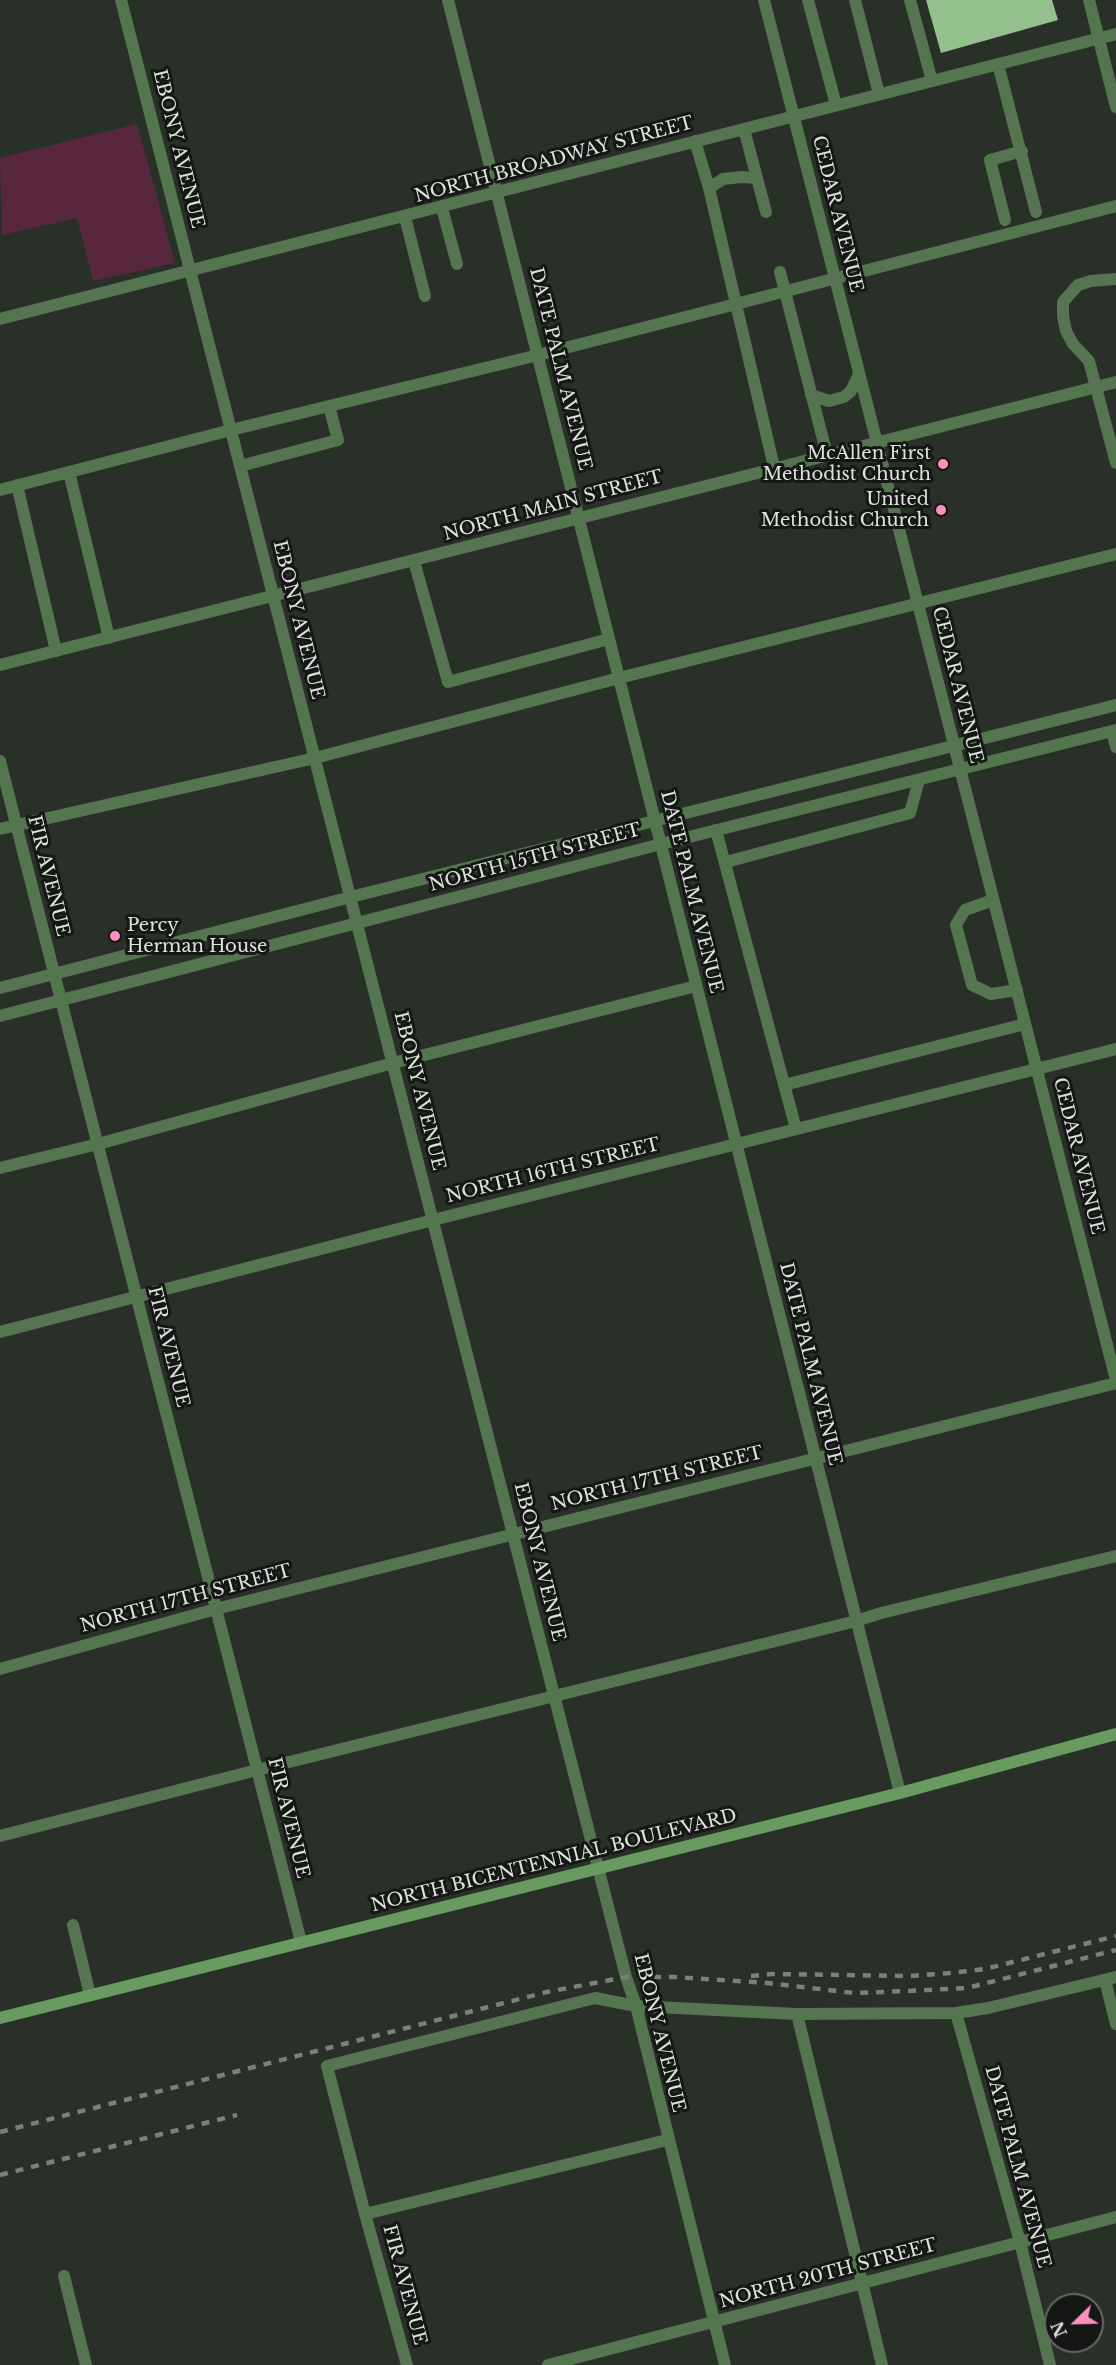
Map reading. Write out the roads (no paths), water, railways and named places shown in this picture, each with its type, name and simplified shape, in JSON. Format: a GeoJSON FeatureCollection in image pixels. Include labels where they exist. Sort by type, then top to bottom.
{"type":"FeatureCollection","features":[{"type":"Feature","properties":{"kind":"main road","name":"NORTH BICENTENNIAL BOULEVARD"},"geometry":{"type":"LineString","coordinates":[[0,2018],[599,1870],[900,1793],[1116,1734]]}},
{"type":"Feature","properties":{"kind":"street","name":"EBONY AVENUE"},"geometry":{"type":"LineString","coordinates":[[121,0],[554,1696],[636,2006],[667,2140],[725,2365]]}},
{"type":"Feature","properties":{"kind":"street","name":"DATE PALM AVENUE"},"geometry":{"type":"LineString","coordinates":[[448,0],[900,1793]]}},
{"type":"Feature","properties":{"kind":"street","name":"CEDAR AVENUE"},"geometry":{"type":"LineString","coordinates":[[764,0],[1116,1381]]}},
{"type":"Feature","properties":{"kind":"street"},"geometry":{"type":"LineString","coordinates":[[808,0],[836,105]]}},
{"type":"Feature","properties":{"kind":"street"},"geometry":{"type":"LineString","coordinates":[[855,0],[879,94]]}},
{"type":"Feature","properties":{"kind":"street"},"geometry":{"type":"LineString","coordinates":[[910,0],[932,81]]}},
{"type":"Feature","properties":{"kind":"street"},"geometry":{"type":"LineString","coordinates":[[1089,0],[1116,107]]}},
{"type":"Feature","properties":{"kind":"street","name":"NORTH BROADWAY STREET"},"geometry":{"type":"LineString","coordinates":[[0,319],[497,194],[1116,34]]}},
{"type":"Feature","properties":{"kind":"street"},"geometry":{"type":"LineString","coordinates":[[998,64],[1036,212]]}},
{"type":"Feature","properties":{"kind":"street"},"geometry":{"type":"LineString","coordinates":[[744,129],[766,212]]}},
{"type":"Feature","properties":{"kind":"street"},"geometry":{"type":"LineString","coordinates":[[695,141],[709,188],[774,467]]}},
{"type":"Feature","properties":{"kind":"street"},"geometry":{"type":"LineString","coordinates":[[1005,220],[990,160],[1022,152]]}},
{"type":"Feature","properties":{"kind":"street"},"geometry":{"type":"LineString","coordinates":[[709,188],[723,179],[757,178]]}},
{"type":"Feature","properties":{"kind":"street"},"geometry":{"type":"LineString","coordinates":[[0,490],[231,430],[538,355],[1116,206]]}},
{"type":"Feature","properties":{"kind":"street"},"geometry":{"type":"LineString","coordinates":[[442,208],[457,264]]}},
{"type":"Feature","properties":{"kind":"street"},"geometry":{"type":"LineString","coordinates":[[405,217],[426,296]]}},
{"type":"Feature","properties":{"kind":"street"},"geometry":{"type":"LineString","coordinates":[[780,272],[827,455]]}},
{"type":"Feature","properties":{"kind":"street"},"geometry":{"type":"LineString","coordinates":[[1116,279],[1091,281],[1078,285],[1063,302],[1066,331],[1073,344],[1089,361],[1116,463]]}},
{"type":"Feature","properties":{"kind":"street"},"geometry":{"type":"LineString","coordinates":[[811,395],[829,401],[844,397],[851,392],[859,374]]}},
{"type":"Feature","properties":{"kind":"street","name":"NORTH MAIN STREET"},"geometry":{"type":"LineString","coordinates":[[0,665],[1116,382]]}},
{"type":"Feature","properties":{"kind":"street"},"geometry":{"type":"LineString","coordinates":[[240,466],[338,440],[330,406]]}},
{"type":"Feature","properties":{"kind":"street"},"geometry":{"type":"LineString","coordinates":[[69,472],[110,638]]}},
{"type":"Feature","properties":{"kind":"street"},"geometry":{"type":"LineString","coordinates":[[17,485],[56,651]]}},
{"type":"Feature","properties":{"kind":"street"},"geometry":{"type":"LineString","coordinates":[[0,829],[315,758],[619,678],[1116,554]]}},
{"type":"Feature","properties":{"kind":"street"},"geometry":{"type":"LineString","coordinates":[[414,561],[448,682],[609,639]]}},
{"type":"Feature","properties":{"kind":"street","name":"NORTH 15TH STREET"},"geometry":{"type":"LineString","coordinates":[[0,988],[351,897],[1116,705]]}},
{"type":"Feature","properties":{"kind":"street"},"geometry":{"type":"LineString","coordinates":[[1114,730],[1116,747]]}},
{"type":"Feature","properties":{"kind":"street","name":"NORTH 15TH STREET"},"geometry":{"type":"LineString","coordinates":[[0,1016],[661,844],[1114,730]]}},
{"type":"Feature","properties":{"kind":"street","name":"FIR AVENUE"},"geometry":{"type":"LineString","coordinates":[[0,761],[301,1942]]}},
{"type":"Feature","properties":{"kind":"street"},"geometry":{"type":"LineString","coordinates":[[726,862],[910,813],[919,780]]}},
{"type":"Feature","properties":{"kind":"street"},"geometry":{"type":"LineString","coordinates":[[716,830],[796,1129]]}},
{"type":"Feature","properties":{"kind":"street"},"geometry":{"type":"LineString","coordinates":[[993,900],[965,910],[956,925],[972,985],[991,994],[1017,990]]}},
{"type":"Feature","properties":{"kind":"street"},"geometry":{"type":"LineString","coordinates":[[0,1168],[98,1144],[393,1063],[696,986]]}},
{"type":"Feature","properties":{"kind":"street"},"geometry":{"type":"LineString","coordinates":[[784,1085],[1025,1024]]}},
{"type":"Feature","properties":{"kind":"street","name":"NORTH 16TH STREET"},"geometry":{"type":"LineString","coordinates":[[0,1332],[736,1143],[1116,1049]]}},
{"type":"Feature","properties":{"kind":"street","name":"NORTH 17TH STREET"},"geometry":{"type":"LineString","coordinates":[[0,1669],[216,1609],[1116,1381]]}},
{"type":"Feature","properties":{"kind":"street"},"geometry":{"type":"LineString","coordinates":[[0,1836],[856,1621],[881,1612],[1116,1556]]}},
{"type":"Feature","properties":{"kind":"street"},"geometry":{"type":"LineString","coordinates":[[73,1926],[90,1995]]}},
{"type":"Feature","properties":{"kind":"street"},"geometry":{"type":"LineString","coordinates":[[636,2006],[797,2014],[956,2013],[988,2008],[1110,1978],[1116,2024]]}},
{"type":"Feature","properties":{"kind":"street","name":"FIR AVENUE"},"geometry":{"type":"LineString","coordinates":[[407,2365],[327,2066],[595,1998],[636,2006]]}},
{"type":"Feature","properties":{"kind":"street","name":"DATE PALM AVENUE"},"geometry":{"type":"LineString","coordinates":[[956,2013],[1020,2242],[1050,2365]]}},
{"type":"Feature","properties":{"kind":"street"},"geometry":{"type":"LineString","coordinates":[[797,2014],[882,2365]]}},
{"type":"Feature","properties":{"kind":"street"},"geometry":{"type":"LineString","coordinates":[[365,2214],[667,2140]]}},
{"type":"Feature","properties":{"kind":"street","name":"NORTH 20TH STREET"},"geometry":{"type":"LineString","coordinates":[[548,2365],[1116,2217]]}},
{"type":"Feature","properties":{"kind":"street"},"geometry":{"type":"LineString","coordinates":[[64,2276],[86,2365]]}},
{"type":"Feature","properties":{"kind":"railway"},"geometry":{"type":"LineString","coordinates":[[751,1976],[772,1974],[910,1976],[951,1973],[985,1969],[1116,1936]]}},
{"type":"Feature","properties":{"kind":"railway"},"geometry":{"type":"LineString","coordinates":[[0,2132],[547,1992],[626,1977],[675,1977],[767,1983],[854,1993],[967,1988],[1116,1950]]}},
{"type":"Feature","properties":{"kind":"railway"},"geometry":{"type":"LineString","coordinates":[[0,2175],[237,2115]]}},
{"type":"Feature","properties":{"kind":"place","name":"McAllen First Methodist Church"},"geometry":{"type":"Point","coordinates":[943,464]}},
{"type":"Feature","properties":{"kind":"place","name":"United Methodist Church"},"geometry":{"type":"Point","coordinates":[941,510]}},
{"type":"Feature","properties":{"kind":"place","name":"Percy Herman House"},"geometry":{"type":"Point","coordinates":[115,936]}}]}
